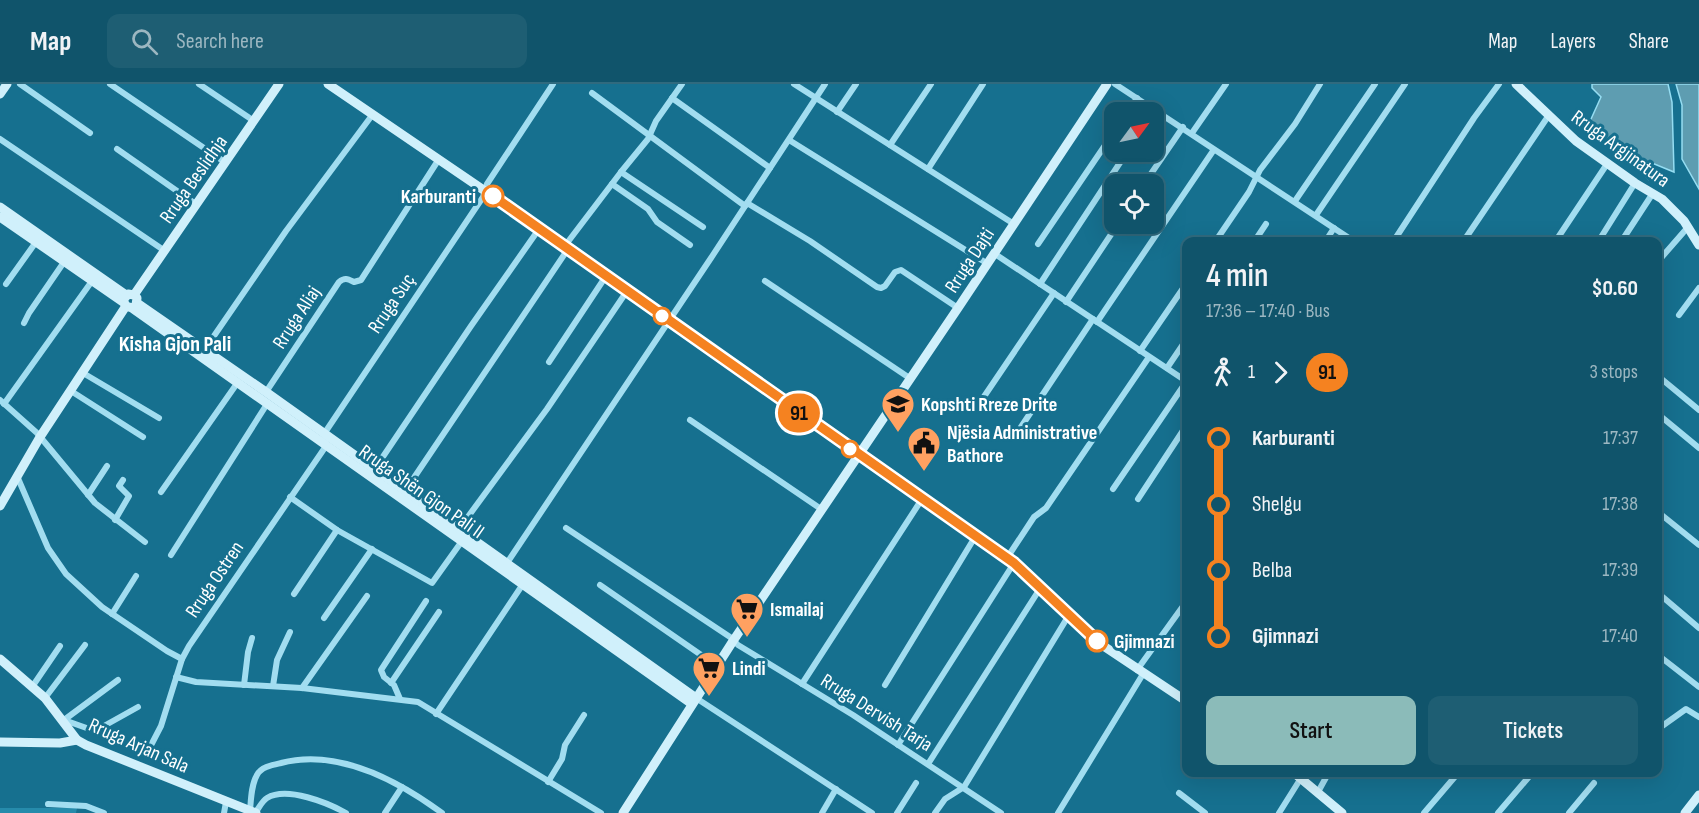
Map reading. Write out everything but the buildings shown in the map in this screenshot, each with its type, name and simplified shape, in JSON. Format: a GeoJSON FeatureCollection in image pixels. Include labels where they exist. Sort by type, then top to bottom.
{"type":"FeatureCollection","features":[{"type":"Feature","properties":{"kind":"street"},"geometry":{"type":"LineString","coordinates":[[0,94],[7,84]]}},
{"type":"Feature","properties":{"kind":"street"},"geometry":{"type":"LineString","coordinates":[[20,84],[90,133]]}},
{"type":"Feature","properties":{"kind":"street"},"geometry":{"type":"LineString","coordinates":[[110,84],[226,163]]}},
{"type":"Feature","properties":{"kind":"street"},"geometry":{"type":"LineString","coordinates":[[199,84],[254,121]]}},
{"type":"Feature","properties":{"kind":"street","name":"Rruga Beslidhja"},"geometry":{"type":"LineString","coordinates":[[0,506],[40,437],[82,373],[279,84]]}},
{"type":"Feature","properties":{"kind":"street"},"geometry":{"type":"LineString","coordinates":[[328,84],[485,191],[1010,561],[1041,586],[1105,647],[1182,698]]}},
{"type":"Feature","properties":{"kind":"street","name":"Rruga Suç"},"geometry":{"type":"LineString","coordinates":[[324,435],[483,197],[487,184],[554,84]]}},
{"type":"Feature","properties":{"kind":"street"},"geometry":{"type":"LineString","coordinates":[[405,491],[566,248],[621,172],[640,150],[656,121],[682,84]]}},
{"type":"Feature","properties":{"kind":"street"},"geometry":{"type":"LineString","coordinates":[[794,84],[1014,224]]}},
{"type":"Feature","properties":{"kind":"street"},"geometry":{"type":"LineString","coordinates":[[507,563],[825,84]]}},
{"type":"Feature","properties":{"kind":"street"},"geometry":{"type":"LineString","coordinates":[[837,112],[856,84]]}},
{"type":"Feature","properties":{"kind":"street"},"geometry":{"type":"LineString","coordinates":[[890,145],[931,84]]}},
{"type":"Feature","properties":{"kind":"street"},"geometry":{"type":"LineString","coordinates":[[928,169],[983,84]]}},
{"type":"Feature","properties":{"kind":"street","name":"Rruga Dajti"},"geometry":{"type":"LineString","coordinates":[[623,813],[733,640],[911,379],[1107,84]]}},
{"type":"Feature","properties":{"kind":"street"},"geometry":{"type":"LineString","coordinates":[[1115,84],[1142,102]]}},
{"type":"Feature","properties":{"kind":"street"},"geometry":{"type":"LineString","coordinates":[[1192,133],[1226,84]]}},
{"type":"Feature","properties":{"kind":"street"},"geometry":{"type":"LineString","coordinates":[[1218,237],[1249,192],[1257,175],[1295,124],[1320,84]]}},
{"type":"Feature","properties":{"kind":"street"},"geometry":{"type":"LineString","coordinates":[[1295,201],[1376,84]]}},
{"type":"Feature","properties":{"kind":"street"},"geometry":{"type":"LineString","coordinates":[[1316,215],[1405,84]]}},
{"type":"Feature","properties":{"kind":"street"},"geometry":{"type":"LineString","coordinates":[[1396,237],[1474,118],[1499,84]]}},
{"type":"Feature","properties":{"kind":"street","name":"Rruga Argjinatura"},"geometry":{"type":"LineString","coordinates":[[1516,84],[1576,141],[1653,193],[1675,212],[1699,245]]}},
{"type":"Feature","properties":{"kind":"street"},"geometry":{"type":"LineString","coordinates":[[592,93],[746,205],[810,241],[877,287],[885,286],[895,272],[901,270],[958,308]]}},
{"type":"Feature","properties":{"kind":"street"},"geometry":{"type":"LineString","coordinates":[[672,98],[770,168]]}},
{"type":"Feature","properties":{"kind":"street"},"geometry":{"type":"LineString","coordinates":[[1134,102],[1137,98]]}},
{"type":"Feature","properties":{"kind":"street"},"geometry":{"type":"LineString","coordinates":[[205,349],[286,231],[373,114]]}},
{"type":"Feature","properties":{"kind":"street"},"geometry":{"type":"LineString","coordinates":[[1465,237],[1549,115]]}},
{"type":"Feature","properties":{"kind":"street"},"geometry":{"type":"LineString","coordinates":[[1164,117],[1257,175],[1348,237]]}},
{"type":"Feature","properties":{"kind":"street"},"geometry":{"type":"LineString","coordinates":[[1151,174],[1183,127]]}},
{"type":"Feature","properties":{"kind":"street"},"geometry":{"type":"LineString","coordinates":[[0,139],[165,251]]}},
{"type":"Feature","properties":{"kind":"street"},"geometry":{"type":"LineString","coordinates":[[789,140],[988,264]]}},
{"type":"Feature","properties":{"kind":"street"},"geometry":{"type":"LineString","coordinates":[[1038,244],[1104,147]]}},
{"type":"Feature","properties":{"kind":"street"},"geometry":{"type":"LineString","coordinates":[[117,149],[197,206]]}},
{"type":"Feature","properties":{"kind":"street"},"geometry":{"type":"LineString","coordinates":[[1017,433],[1213,151]]}},
{"type":"Feature","properties":{"kind":"street","name":"Rruga Aliaj"},"geometry":{"type":"LineString","coordinates":[[266,392],[339,282],[347,278],[354,282],[361,280],[439,159]]}},
{"type":"Feature","properties":{"kind":"street"},"geometry":{"type":"LineString","coordinates":[[1040,284],[1120,162]]}},
{"type":"Feature","properties":{"kind":"street"},"geometry":{"type":"LineString","coordinates":[[1558,237],[1607,164]]}},
{"type":"Feature","properties":{"kind":"street"},"geometry":{"type":"LineString","coordinates":[[621,172],[702,227]]}},
{"type":"Feature","properties":{"kind":"street"},"geometry":{"type":"LineString","coordinates":[[1601,237],[1635,183]]}},
{"type":"Feature","properties":{"kind":"street"},"geometry":{"type":"LineString","coordinates":[[612,184],[648,209],[657,222],[690,245]]}},
{"type":"Feature","properties":{"kind":"street"},"geometry":{"type":"LineString","coordinates":[[1624,237],[1653,193]]}},
{"type":"Feature","properties":{"kind":"street","name":"Rruga Shën Gjon Pali II"},"geometry":{"type":"LineString","coordinates":[[0,207],[326,446],[694,701]]}},
{"type":"Feature","properties":{"kind":"street","name":"Rruga Shën Gjon Pali II"},"geometry":{"type":"LineString","coordinates":[[0,217],[92,281],[130,301],[205,349],[507,563],[694,701]]}},
{"type":"Feature","properties":{"kind":"street"},"geometry":{"type":"LineString","coordinates":[[1257,237],[1266,224]]}},
{"type":"Feature","properties":{"kind":"street"},"geometry":{"type":"LineString","coordinates":[[1662,257],[1688,227]]}},
{"type":"Feature","properties":{"kind":"street"},"geometry":{"type":"LineString","coordinates":[[1328,237],[1334,228]]}},
{"type":"Feature","properties":{"kind":"street"},"geometry":{"type":"LineString","coordinates":[[374,470],[539,229]]}},
{"type":"Feature","properties":{"kind":"street"},"geometry":{"type":"LineString","coordinates":[[1066,302],[1111,234]]}},
{"type":"Feature","properties":{"kind":"street"},"geometry":{"type":"LineString","coordinates":[[6,284],[36,242]]}},
{"type":"Feature","properties":{"kind":"street"},"geometry":{"type":"LineString","coordinates":[[995,254],[1182,378]]}},
{"type":"Feature","properties":{"kind":"street"},"geometry":{"type":"LineString","coordinates":[[24,323],[64,262]]}},
{"type":"Feature","properties":{"kind":"street"},"geometry":{"type":"LineString","coordinates":[[549,362],[606,276]]}},
{"type":"Feature","properties":{"kind":"street"},"geometry":{"type":"LineString","coordinates":[[92,281],[2,402],[40,437],[88,495],[144,542]]}},
{"type":"Feature","properties":{"kind":"street"},"geometry":{"type":"LineString","coordinates":[[765,281],[911,379]]}},
{"type":"Feature","properties":{"kind":"street"},"geometry":{"type":"LineString","coordinates":[[1679,315],[1699,288]]}},
{"type":"Feature","properties":{"kind":"street"},"geometry":{"type":"LineString","coordinates":[[1140,351],[1182,290]]}},
{"type":"Feature","properties":{"kind":"street"},"geometry":{"type":"LineString","coordinates":[[459,529],[547,409],[627,291]]}},
{"type":"Feature","properties":{"kind":"street"},"geometry":{"type":"LineString","coordinates":[[979,404],[1054,293]]}},
{"type":"Feature","properties":{"kind":"street"},"geometry":{"type":"LineString","coordinates":[[1167,368],[1182,346]]}},
{"type":"Feature","properties":{"kind":"street"},"geometry":{"type":"LineString","coordinates":[[898,745],[1034,518],[1046,508],[1149,357]]}},
{"type":"Feature","properties":{"kind":"street"},"geometry":{"type":"LineString","coordinates":[[82,373],[159,418]]}},
{"type":"Feature","properties":{"kind":"street"},"geometry":{"type":"LineString","coordinates":[[1662,379],[1699,410]]}},
{"type":"Feature","properties":{"kind":"street"},"geometry":{"type":"LineString","coordinates":[[161,492],[238,382]]}},
{"type":"Feature","properties":{"kind":"street"},"geometry":{"type":"LineString","coordinates":[[1113,489],[1182,387]]}},
{"type":"Feature","properties":{"kind":"street"},"geometry":{"type":"LineString","coordinates":[[71,391],[143,436]]}},
{"type":"Feature","properties":{"kind":"street"},"geometry":{"type":"LineString","coordinates":[[171,555],[267,404]]}},
{"type":"Feature","properties":{"kind":"street"},"geometry":{"type":"LineString","coordinates":[[1662,417],[1699,448]]}},
{"type":"Feature","properties":{"kind":"street"},"geometry":{"type":"LineString","coordinates":[[690,420],[821,509]]}},
{"type":"Feature","properties":{"kind":"street"},"geometry":{"type":"LineString","coordinates":[[1138,499],[1182,432]]}},
{"type":"Feature","properties":{"kind":"street"},"geometry":{"type":"LineString","coordinates":[[324,435],[326,446]]}},
{"type":"Feature","properties":{"kind":"street","name":"Rruga Ostren"},"geometry":{"type":"LineString","coordinates":[[147,753],[161,726],[182,659],[210,613],[326,446]]}},
{"type":"Feature","properties":{"kind":"street"},"geometry":{"type":"LineString","coordinates":[[88,495],[107,466]]}},
{"type":"Feature","properties":{"kind":"street"},"geometry":{"type":"LineString","coordinates":[[17,476],[46,542],[57,562],[78,587],[112,614],[182,659]]}},
{"type":"Feature","properties":{"kind":"street"},"geometry":{"type":"LineString","coordinates":[[115,520],[129,496],[120,489],[119,486],[123,480]]}},
{"type":"Feature","properties":{"kind":"street"},"geometry":{"type":"LineString","coordinates":[[290,497],[337,530],[432,583],[462,541]]}},
{"type":"Feature","properties":{"kind":"street"},"geometry":{"type":"LineString","coordinates":[[802,684],[922,499]]}},
{"type":"Feature","properties":{"kind":"street"},"geometry":{"type":"LineString","coordinates":[[1662,515],[1699,545]]}},
{"type":"Feature","properties":{"kind":"street","name":"Rruga Dervish Tarja"},"geometry":{"type":"LineString","coordinates":[[566,528],[738,645],[928,764],[1001,813]]}},
{"type":"Feature","properties":{"kind":"street"},"geometry":{"type":"LineString","coordinates":[[294,594],[337,530]]}},
{"type":"Feature","properties":{"kind":"street"},"geometry":{"type":"LineString","coordinates":[[885,684],[975,537]]}},
{"type":"Feature","properties":{"kind":"street"},"geometry":{"type":"LineString","coordinates":[[324,618],[372,549]]}},
{"type":"Feature","properties":{"kind":"street"},"geometry":{"type":"LineString","coordinates":[[112,614],[136,576]]}},
{"type":"Feature","properties":{"kind":"street"},"geometry":{"type":"LineString","coordinates":[[436,714],[523,584]]}},
{"type":"Feature","properties":{"kind":"street"},"geometry":{"type":"LineString","coordinates":[[600,585],[717,666]]}},
{"type":"Feature","properties":{"kind":"street"},"geometry":{"type":"LineString","coordinates":[[928,764],[1041,586]]}},
{"type":"Feature","properties":{"kind":"street"},"geometry":{"type":"LineString","coordinates":[[302,688],[367,596]]}},
{"type":"Feature","properties":{"kind":"street"},"geometry":{"type":"LineString","coordinates":[[1662,596],[1699,628]]}},
{"type":"Feature","properties":{"kind":"street"},"geometry":{"type":"LineString","coordinates":[[400,699],[391,683],[382,674],[383,664],[426,602]]}},
{"type":"Feature","properties":{"kind":"street"},"geometry":{"type":"LineString","coordinates":[[1058,813],[1140,672],[1182,608]]}},
{"type":"Feature","properties":{"kind":"street"},"geometry":{"type":"LineString","coordinates":[[391,683],[439,612]]}},
{"type":"Feature","properties":{"kind":"street"},"geometry":{"type":"LineString","coordinates":[[935,813],[945,799],[964,787],[1069,615]]}},
{"type":"Feature","properties":{"kind":"street"},"geometry":{"type":"LineString","coordinates":[[273,686],[277,660],[290,632]]}},
{"type":"Feature","properties":{"kind":"street"},"geometry":{"type":"LineString","coordinates":[[244,685],[245,668],[252,638]]}},
{"type":"Feature","properties":{"kind":"street"},"geometry":{"type":"LineString","coordinates":[[45,698],[85,645]]}},
{"type":"Feature","properties":{"kind":"street"},"geometry":{"type":"LineString","coordinates":[[32,687],[60,646]]}},
{"type":"Feature","properties":{"kind":"street","name":"Rruga Arjan Sala"},"geometry":{"type":"LineString","coordinates":[[0,658],[45,698],[77,740],[98,751],[254,812]]}},
{"type":"Feature","properties":{"kind":"street"},"geometry":{"type":"LineString","coordinates":[[1662,658],[1699,687]]}},
{"type":"Feature","properties":{"kind":"street"},"geometry":{"type":"LineString","coordinates":[[176,677],[196,682],[302,688],[418,702],[601,813]]}},
{"type":"Feature","properties":{"kind":"street"},"geometry":{"type":"LineString","coordinates":[[64,720],[118,680]]}},
{"type":"Feature","properties":{"kind":"street"},"geometry":{"type":"LineString","coordinates":[[694,701],[872,813]]}},
{"type":"Feature","properties":{"kind":"street"},"geometry":{"type":"LineString","coordinates":[[64,720],[95,731],[138,707]]}},
{"type":"Feature","properties":{"kind":"street"},"geometry":{"type":"LineString","coordinates":[[1662,726],[1686,709],[1699,717]]}},
{"type":"Feature","properties":{"kind":"street"},"geometry":{"type":"LineString","coordinates":[[548,782],[584,715]]}},
{"type":"Feature","properties":{"kind":"street"},"geometry":{"type":"LineString","coordinates":[[48,743],[64,736],[69,730]]}},
{"type":"Feature","properties":{"kind":"street"},"geometry":{"type":"LineString","coordinates":[[0,742],[48,743],[77,740]]}},
{"type":"Feature","properties":{"kind":"street"},"geometry":{"type":"LineString","coordinates":[[254,812],[254,782],[258,772],[285,761],[299,759],[335,760],[366,770],[417,795],[442,813]]}},
{"type":"Feature","properties":{"kind":"street"},"geometry":{"type":"LineString","coordinates":[[1279,813],[1296,777]]}},
{"type":"Feature","properties":{"kind":"street"},"geometry":{"type":"LineString","coordinates":[[1299,777],[1342,813]]}},
{"type":"Feature","properties":{"kind":"street"},"geometry":{"type":"LineString","coordinates":[[1318,792],[1326,777]]}},
{"type":"Feature","properties":{"kind":"street"},"geometry":{"type":"LineString","coordinates":[[1424,813],[1455,777]]}},
{"type":"Feature","properties":{"kind":"street"},"geometry":{"type":"LineString","coordinates":[[1498,813],[1529,777]]}},
{"type":"Feature","properties":{"kind":"street"},"geometry":{"type":"LineString","coordinates":[[897,813],[916,783]]}},
{"type":"Feature","properties":{"kind":"street"},"geometry":{"type":"LineString","coordinates":[[1569,813],[1594,783]]}},
{"type":"Feature","properties":{"kind":"street"},"geometry":{"type":"LineString","coordinates":[[385,813],[402,787]]}},
{"type":"Feature","properties":{"kind":"street"},"geometry":{"type":"LineString","coordinates":[[822,813],[836,789]]}},
{"type":"Feature","properties":{"kind":"street"},"geometry":{"type":"LineString","coordinates":[[1179,794],[1205,813]]}},
{"type":"Feature","properties":{"kind":"street"},"geometry":{"type":"LineString","coordinates":[[254,812],[267,798],[286,795],[319,800],[346,813]]}},
{"type":"Feature","properties":{"kind":"street"},"geometry":{"type":"LineString","coordinates":[[1685,813],[1699,795]]}},
{"type":"Feature","properties":{"kind":"street"},"geometry":{"type":"LineString","coordinates":[[224,813],[226,802]]}},
{"type":"Feature","properties":{"kind":"street"},"geometry":{"type":"LineString","coordinates":[[48,804],[86,806],[104,813]]}},
{"type":"Feature","properties":{"kind":"street"},"geometry":{"type":"LineString","coordinates":[[858,813],[863,807]]}},
{"type":"Feature","properties":{"kind":"shaded area"},"geometry":{"type":"Polygon","coordinates":[[[1592,84],[1668,84],[1672,102],[1674,172],[1652,163],[1648,179],[1618,149],[1596,139],[1587,128],[1601,97],[1592,88],[1592,84]]]}},
{"type":"Feature","properties":{"kind":"shaded area"},"geometry":{"type":"Polygon","coordinates":[[[1676,84],[1699,84],[1699,189],[1682,159],[1682,105],[1676,84]]]}},
{"type":"Feature","properties":{"kind":"shaded area"},"geometry":{"type":"Polygon","coordinates":[[[0,808],[77,808],[76,813],[0,813],[0,808]]]}},
{"type":"Feature","properties":{"kind":"bus line","name":"91"},"geometry":{"type":"LineString","coordinates":[[493,196],[1014,563],[1097,641]]}},
{"type":"Feature","properties":{"kind":"place","name":"Karburanti"},"geometry":{"type":"Point","coordinates":[493,196]}},
{"type":"Feature","properties":{"kind":"place","name":"Kopshti Rreze Drite"},"geometry":{"type":"Point","coordinates":[898,433]}},
{"type":"Feature","properties":{"kind":"place","name":"Njësia Administrative Bathore"},"geometry":{"type":"Point","coordinates":[924,472]}},
{"type":"Feature","properties":{"kind":"place","name":"Ismailaj"},"geometry":{"type":"Point","coordinates":[747,638]}},
{"type":"Feature","properties":{"kind":"place","name":"Gjimnazi"},"geometry":{"type":"Point","coordinates":[1097,641]}},
{"type":"Feature","properties":{"kind":"place","name":"Lindi"},"geometry":{"type":"Point","coordinates":[709,697]}},
{"type":"Feature","properties":{"kind":"district","name":"Kisha Gjon Pali"},"geometry":{"type":"Point","coordinates":[175,343]}}]}
